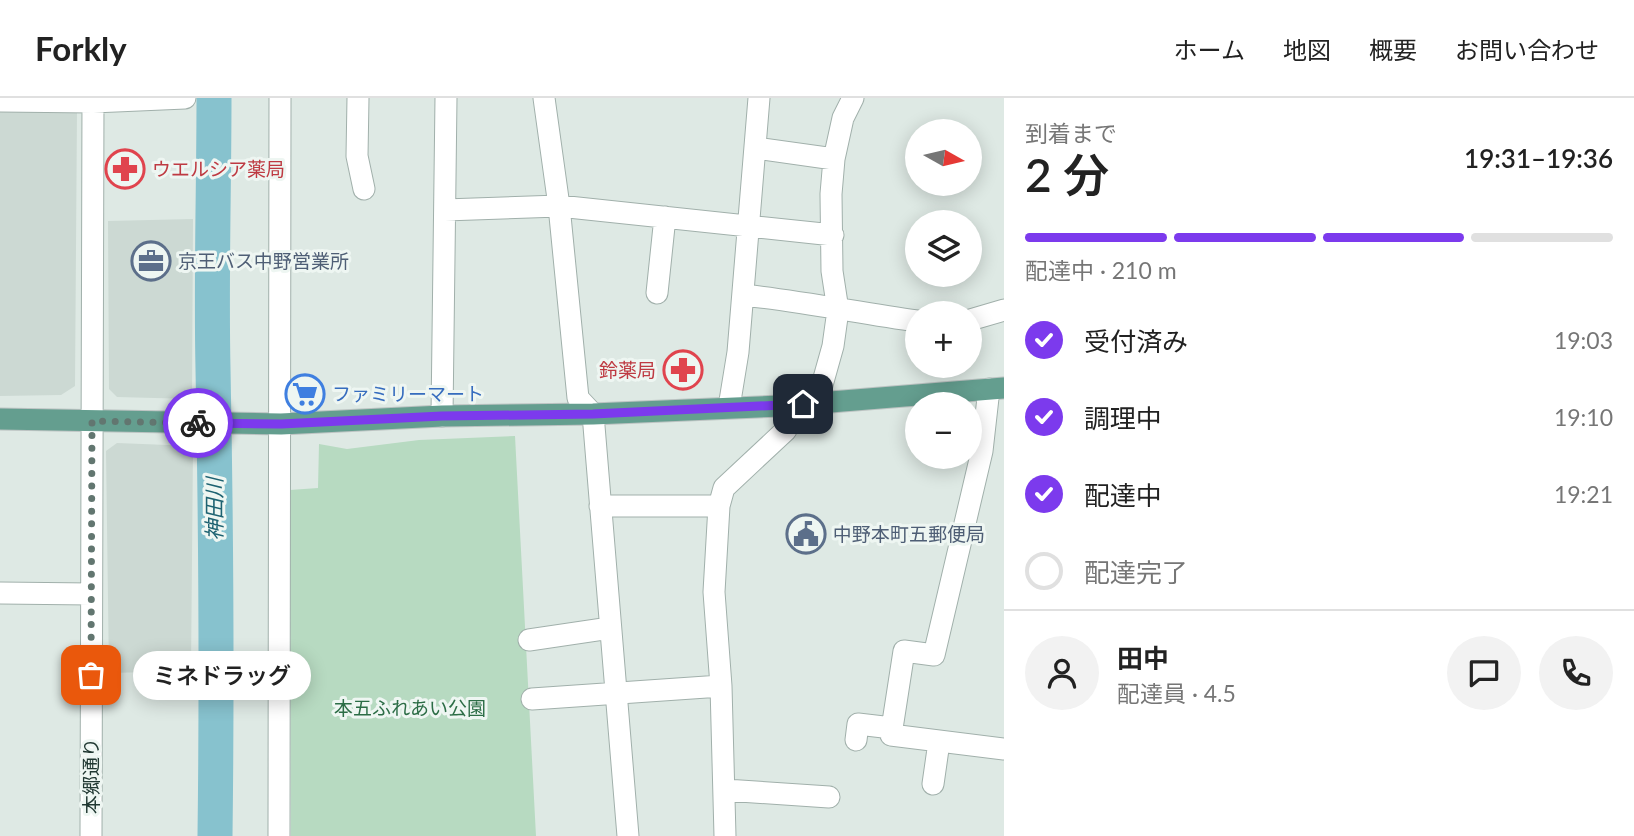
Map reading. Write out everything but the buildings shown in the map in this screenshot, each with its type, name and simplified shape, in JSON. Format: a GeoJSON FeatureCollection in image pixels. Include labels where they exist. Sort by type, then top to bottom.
{"type":"FeatureCollection","features":[{"type":"Feature","properties":{"kind":"main road"},"geometry":{"type":"LineString","coordinates":[[0,419],[281,424],[789,405],[997,388]]}},
{"type":"Feature","properties":{"kind":"street"},"geometry":{"type":"LineString","coordinates":[[0,101],[185,98]]}},
{"type":"Feature","properties":{"kind":"street"},"geometry":{"type":"LineString","coordinates":[[279,836],[281,98]]}},
{"type":"Feature","properties":{"kind":"street"},"geometry":{"type":"LineString","coordinates":[[358,98],[357,156],[364,189]]}},
{"type":"Feature","properties":{"kind":"street"},"geometry":{"type":"LineString","coordinates":[[442,416],[446,98]]}},
{"type":"Feature","properties":{"kind":"street"},"geometry":{"type":"LineString","coordinates":[[544,98],[559,206],[578,398],[593,414],[628,836]]}},
{"type":"Feature","properties":{"kind":"street"},"geometry":{"type":"LineString","coordinates":[[729,407],[738,352],[759,98]]}},
{"type":"Feature","properties":{"kind":"street"},"geometry":{"type":"LineString","coordinates":[[817,403],[833,346],[838,310],[832,271],[831,194],[834,159],[843,118],[853,98]]}},
{"type":"Feature","properties":{"kind":"street","name":"本郷通り"},"geometry":{"type":"LineString","coordinates":[[91,836],[93,100]]}},
{"type":"Feature","properties":{"kind":"street"},"geometry":{"type":"LineString","coordinates":[[756,148],[834,159]]}},
{"type":"Feature","properties":{"kind":"street"},"geometry":{"type":"LineString","coordinates":[[445,210],[559,206],[833,234]]}},
{"type":"Feature","properties":{"kind":"street"},"geometry":{"type":"LineString","coordinates":[[657,293],[665,217]]}},
{"type":"Feature","properties":{"kind":"street"},"geometry":{"type":"LineString","coordinates":[[743,295],[785,299],[905,319]]}},
{"type":"Feature","properties":{"kind":"street"},"geometry":{"type":"LineString","coordinates":[[982,316],[1004,310]]}},
{"type":"Feature","properties":{"kind":"street"},"geometry":{"type":"LineString","coordinates":[[997,388],[934,655],[904,651],[891,735],[1004,749]]}},
{"type":"Feature","properties":{"kind":"street"},"geometry":{"type":"LineString","coordinates":[[725,836],[721,686],[714,592],[719,506],[724,488],[786,430],[789,405]]}},
{"type":"Feature","properties":{"kind":"street"},"geometry":{"type":"LineString","coordinates":[[600,506],[719,506]]}},
{"type":"Feature","properties":{"kind":"street"},"geometry":{"type":"LineString","coordinates":[[0,593],[91,594]]}},
{"type":"Feature","properties":{"kind":"street"},"geometry":{"type":"LineString","coordinates":[[529,640],[610,628]]}},
{"type":"Feature","properties":{"kind":"street"},"geometry":{"type":"LineString","coordinates":[[532,699],[721,686]]}},
{"type":"Feature","properties":{"kind":"street"},"geometry":{"type":"LineString","coordinates":[[856,740],[858,724],[892,728]]}},
{"type":"Feature","properties":{"kind":"street"},"geometry":{"type":"LineString","coordinates":[[933,784],[939,742]]}},
{"type":"Feature","properties":{"kind":"street"},"geometry":{"type":"LineString","coordinates":[[725,790],[830,797]]}},
{"type":"Feature","properties":{"kind":"shaded area"},"geometry":{"type":"Polygon","coordinates":[[[77,111],[75,386],[61,395],[0,396],[0,112],[77,111]]]}},
{"type":"Feature","properties":{"kind":"shaded area"},"geometry":{"type":"Polygon","coordinates":[[[193,219],[192,399],[117,397],[109,389],[108,221],[193,219]]]}},
{"type":"Feature","properties":{"kind":"shaded area"},"geometry":{"type":"Polygon","coordinates":[[[117,443],[193,446],[191,671],[109,673],[106,451],[117,443]]]}},
{"type":"Feature","properties":{"kind":"green space","name":"本五ふれあい公園"},"geometry":{"type":"Polygon","coordinates":[[[515,436],[536,836],[291,836],[290,490],[318,488],[319,444],[347,449],[419,440],[515,436]]]}},
{"type":"Feature","properties":{"kind":"waterway","name":"神田川"},"geometry":{"type":"LineString","coordinates":[[214,98],[212,301],[216,602],[215,836]]}},
{"type":"Feature","properties":{"kind":"way so far"},"geometry":{"type":"LineString","coordinates":[[91,675],[92,421],[198,423]]}},
{"type":"Feature","properties":{"kind":"place","name":"ウエルシア薬局"},"geometry":{"type":"Point","coordinates":[125,169]}},
{"type":"Feature","properties":{"kind":"place","name":"京王バス中野営業所"},"geometry":{"type":"Point","coordinates":[151,261]}},
{"type":"Feature","properties":{"kind":"place","name":"鈴薬局"},"geometry":{"type":"Point","coordinates":[683,370]}},
{"type":"Feature","properties":{"kind":"place","name":"ファミリーマート"},"geometry":{"type":"Point","coordinates":[305,394]}},
{"type":"Feature","properties":{"kind":"place","name":"中野本町五郵便局"},"geometry":{"type":"Point","coordinates":[806,534]}},
{"type":"Feature","properties":{"kind":"place","name":"ミネドラッグ"},"geometry":{"type":"Point","coordinates":[91,675]}},
{"type":"Feature","properties":{"kind":"route"},"geometry":{"type":"LineString","coordinates":[[198,423],[281,424],[803,404]]}}]}
